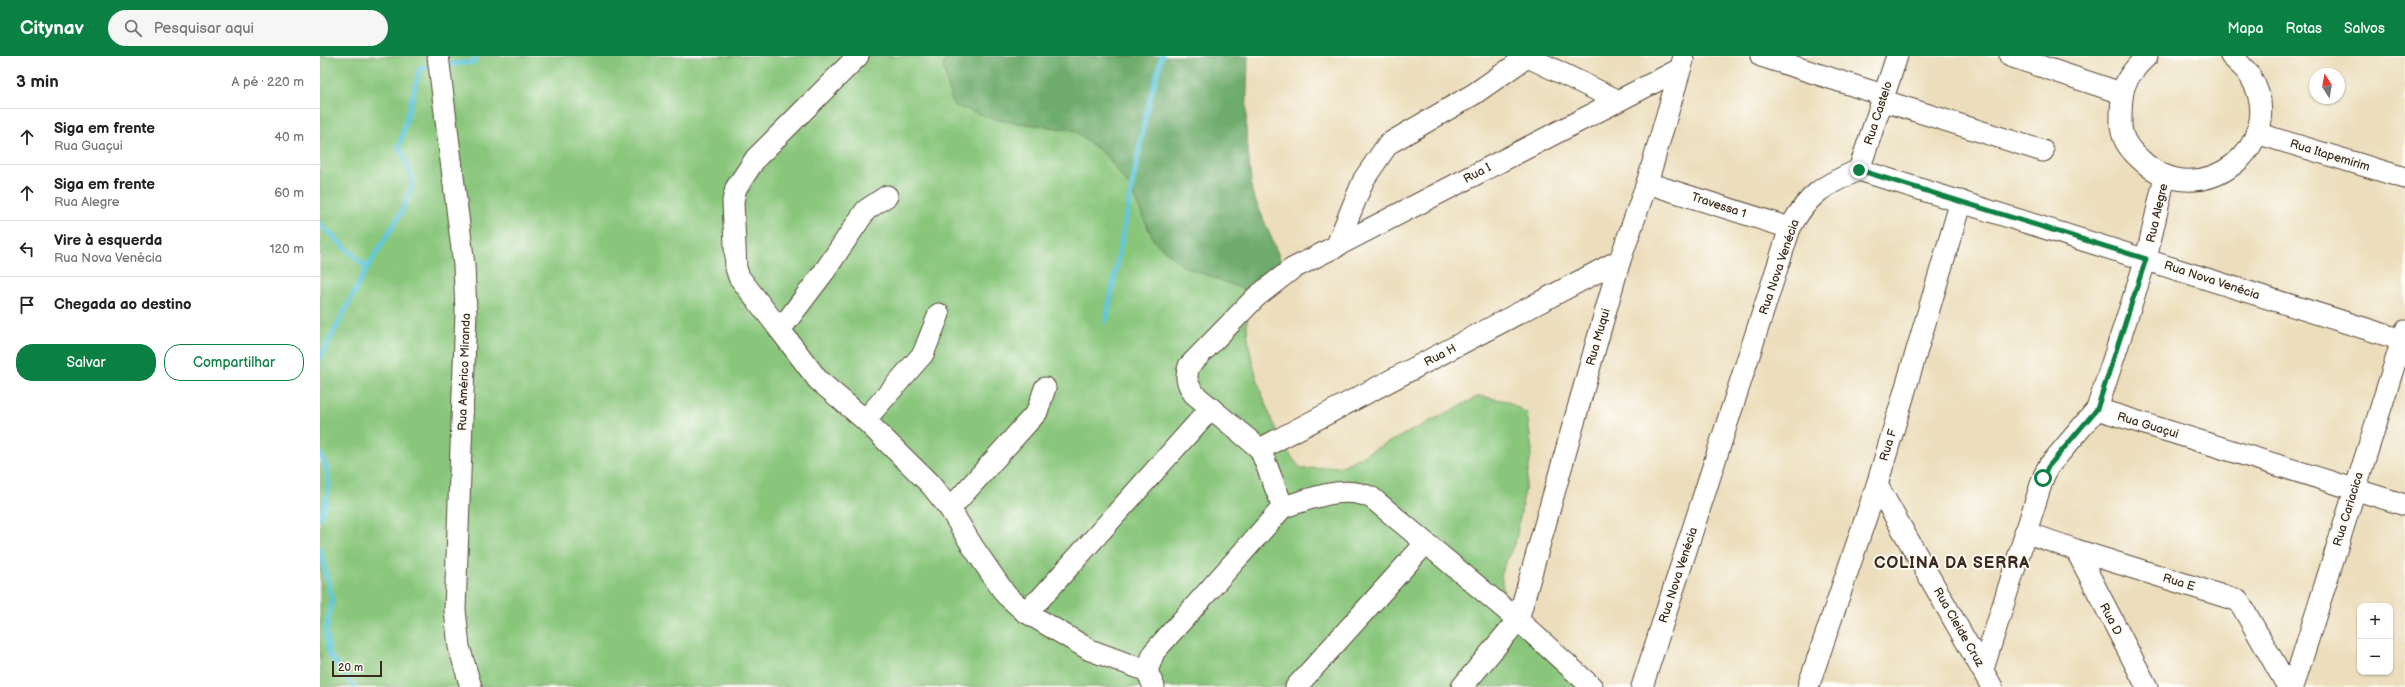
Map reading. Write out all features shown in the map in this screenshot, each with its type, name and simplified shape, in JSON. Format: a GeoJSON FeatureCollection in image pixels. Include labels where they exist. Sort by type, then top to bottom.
{"type":"FeatureCollection","features":[{"type":"Feature","properties":{"kind":"street","name":"Rua Américo Miranda"},"geometry":{"type":"LineString","coordinates":[[438,56],[464,265],[465,347],[455,610],[458,647],[471,687]]}},
{"type":"Feature","properties":{"kind":"street"},"geometry":{"type":"LineString","coordinates":[[858,56],[756,158],[736,188],[733,201],[736,268],[739,277],[818,380],[865,420],[930,484],[950,509],[973,547],[1006,595],[1024,611],[1068,639],[1151,679],[1154,652],[1283,507],[1350,491],[1360,492],[1372,498],[1425,544],[1518,620],[1592,687]]}},
{"type":"Feature","properties":{"kind":"street"},"geometry":{"type":"LineString","coordinates":[[1336,248],[1364,179],[1388,144],[1474,94],[1526,56],[1617,100]]}},
{"type":"Feature","properties":{"kind":"street"},"geometry":{"type":"LineString","coordinates":[[1761,56],[2043,151]]}},
{"type":"Feature","properties":{"kind":"street","name":"Rua Castelo"},"geometry":{"type":"LineString","coordinates":[[1859,170],[1882,97],[1897,56]]}},
{"type":"Feature","properties":{"kind":"street"},"geometry":{"type":"LineString","coordinates":[[2010,56],[2121,93]]}},
{"type":"Feature","properties":{"kind":"street"},"geometry":{"type":"LineString","coordinates":[[2147,56],[2132,70],[2121,93],[2120,128],[2124,140],[2130,150],[2152,171],[2175,180],[2191,181],[2215,176],[2236,163],[2247,151],[2256,133],[2260,116],[2258,98],[2250,76],[2231,56]]}},
{"type":"Feature","properties":{"kind":"street","name":"Rua I"},"geometry":{"type":"LineString","coordinates":[[1211,408],[1194,394],[1186,382],[1186,374],[1189,366],[1256,297],[1275,280],[1617,100],[1682,62]]}},
{"type":"Feature","properties":{"kind":"street","name":"Rua Muqui"},"geometry":{"type":"LineString","coordinates":[[1518,620],[1620,260],[1647,182],[1682,62]]}},
{"type":"Feature","properties":{"kind":"street","name":"Rua Itapemirim"},"geometry":{"type":"LineString","coordinates":[[2256,133],[2405,178]]}},
{"type":"Feature","properties":{"kind":"street","name":"Rua Nova Venécia"},"geometry":{"type":"LineString","coordinates":[[1642,687],[1790,228],[1808,198],[1820,188],[1859,170],[2404,338]]}},
{"type":"Feature","properties":{"kind":"street","name":"Rua Alegre"},"geometry":{"type":"LineString","coordinates":[[2097,409],[2146,259],[2165,176]]}},
{"type":"Feature","properties":{"kind":"street","name":"Travessa 1"},"geometry":{"type":"LineString","coordinates":[[1647,182],[1790,228]]}},
{"type":"Feature","properties":{"kind":"street"},"geometry":{"type":"LineString","coordinates":[[780,330],[824,272],[866,210],[887,196]]}},
{"type":"Feature","properties":{"kind":"street","name":"Rua F"},"geometry":{"type":"LineString","coordinates":[[1811,685],[1877,485],[1961,201]]}},
{"type":"Feature","properties":{"kind":"street","name":"Rua H"},"geometry":{"type":"LineString","coordinates":[[1260,450],[1620,260]]}},
{"type":"Feature","properties":{"kind":"street"},"geometry":{"type":"LineString","coordinates":[[865,420],[923,354],[939,314]]}},
{"type":"Feature","properties":{"kind":"street","name":"Rua Cariacica"},"geometry":{"type":"LineString","coordinates":[[2293,687],[2354,490],[2404,338]]}},
{"type":"Feature","properties":{"kind":"street"},"geometry":{"type":"LineString","coordinates":[[950,509],[1038,412],[1045,388]]}},
{"type":"Feature","properties":{"kind":"street"},"geometry":{"type":"LineString","coordinates":[[1024,611],[1040,599],[1211,408],[1260,450],[1283,507]]}},
{"type":"Feature","properties":{"kind":"street"},"geometry":{"type":"LineString","coordinates":[[1988,678],[2025,532],[2038,489],[2048,467],[2097,409]]}},
{"type":"Feature","properties":{"kind":"street","name":"Rua Guaçui"},"geometry":{"type":"LineString","coordinates":[[2097,409],[2405,505]]}},
{"type":"Feature","properties":{"kind":"street","name":"Rua Cleide Cruz"},"geometry":{"type":"LineString","coordinates":[[1877,485],[1988,678]]}},
{"type":"Feature","properties":{"kind":"street","name":"Rua E"},"geometry":{"type":"LineString","coordinates":[[2025,532],[2076,550],[2239,600],[2288,687]]}},
{"type":"Feature","properties":{"kind":"street"},"geometry":{"type":"LineString","coordinates":[[1296,687],[1425,544]]}},
{"type":"Feature","properties":{"kind":"street","name":"Rua D"},"geometry":{"type":"LineString","coordinates":[[2076,550],[2147,687]]}},
{"type":"Feature","properties":{"kind":"street"},"geometry":{"type":"LineString","coordinates":[[1462,687],[1518,620]]}},
{"type":"Feature","properties":{"kind":"green space"},"geometry":{"type":"Polygon","coordinates":[[[320,56],[948,56],[943,66],[997,120],[1074,130],[1108,157],[1130,188],[1154,241],[1183,266],[1254,293],[1247,320],[1251,355],[1256,377],[1272,421],[1282,441],[1302,469],[1342,466],[1479,396],[1507,401],[1527,413],[1532,450],[1516,540],[1501,573],[1505,604],[1584,687],[320,687],[320,56]]]}},
{"type":"Feature","properties":{"kind":"green space"},"geometry":{"type":"Polygon","coordinates":[[[948,56],[1248,56],[1246,129],[1252,192],[1284,268],[1254,293],[1183,266],[1154,241],[1130,188],[1108,157],[1074,130],[997,120],[953,105],[943,66],[948,56]]]}},
{"type":"Feature","properties":{"kind":"waterway"},"geometry":{"type":"LineString","coordinates":[[444,65],[474,62],[476,56]]}},
{"type":"Feature","properties":{"kind":"waterway"},"geometry":{"type":"LineString","coordinates":[[1106,321],[1146,114],[1162,56]]}},
{"type":"Feature","properties":{"kind":"waterway"},"geometry":{"type":"LineString","coordinates":[[320,358],[367,268],[401,213],[412,186],[412,176],[399,147],[420,68],[434,66]]}},
{"type":"Feature","properties":{"kind":"waterway"},"geometry":{"type":"LineString","coordinates":[[320,224],[367,268]]}},
{"type":"Feature","properties":{"kind":"waterway"},"geometry":{"type":"LineString","coordinates":[[320,454],[327,470],[328,478],[326,502],[320,518]]}},
{"type":"Feature","properties":{"kind":"waterway"},"geometry":{"type":"LineString","coordinates":[[320,549],[332,599],[326,631],[329,654],[354,687]]}},
{"type":"Feature","properties":{"kind":"district","name":"COLINA DA SERRA"},"geometry":{"type":"Point","coordinates":[1952,562]}},
{"type":"Feature","properties":{"kind":"route"},"geometry":{"type":"LineString","coordinates":[[1859,170],[2146,259],[2097,409],[2048,467],[2043,478]]}}]}
